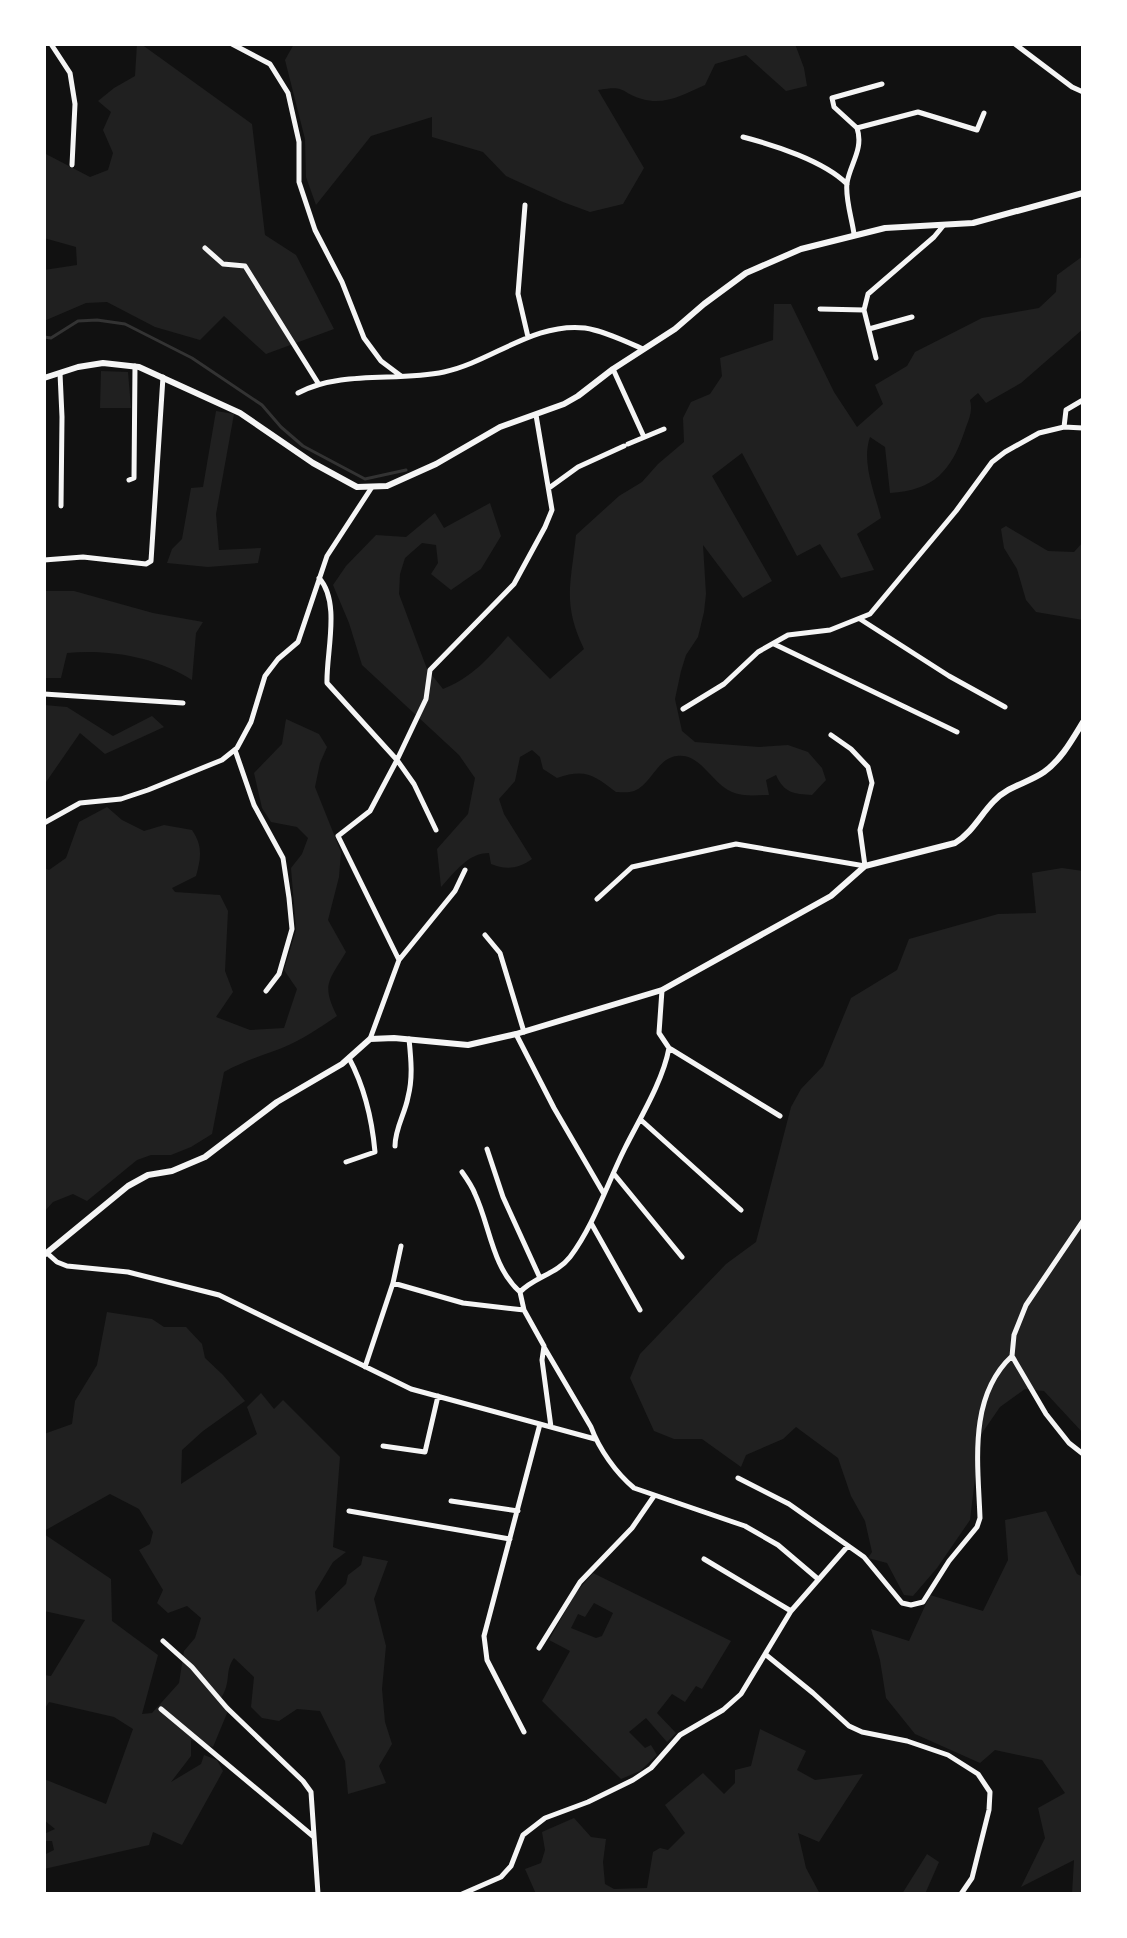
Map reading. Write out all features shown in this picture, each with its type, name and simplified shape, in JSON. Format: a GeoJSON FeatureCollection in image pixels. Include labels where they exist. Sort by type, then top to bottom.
{"type":"FeatureCollection","features":[{"type":"Feature","properties":{"kind":"street"},"geometry":{"type":"LineString","coordinates":[[51,44],[70,73],[75,104],[72,165]]}},
{"type":"Feature","properties":{"kind":"street"},"geometry":{"type":"LineString","coordinates":[[232,44],[270,64],[288,93],[299,142],[299,182],[315,230],[342,282],[364,338],[381,361],[401,376]]}},
{"type":"Feature","properties":{"kind":"street"},"geometry":{"type":"LineString","coordinates":[[1015,44],[1083,92]]}},
{"type":"Feature","properties":{"kind":"street"},"geometry":{"type":"LineString","coordinates":[[854,234],[847,184],[857,158],[859,134],[857,128],[834,107],[832,98],[882,84]]}},
{"type":"Feature","properties":{"kind":"street"},"geometry":{"type":"LineString","coordinates":[[857,128],[918,112],[977,130],[984,113]]}},
{"type":"Feature","properties":{"kind":"street"},"geometry":{"type":"LineString","coordinates":[[743,137],[831,171],[847,184]]}},
{"type":"Feature","properties":{"kind":"street"},"geometry":{"type":"LineString","coordinates":[[44,378],[103,363],[135,365],[240,413],[313,463],[357,487],[387,486],[419,472],[500,427],[578,396],[675,329],[746,273],[801,249],[885,228],[943,226],[993,219],[1083,193]]}},
{"type":"Feature","properties":{"kind":"street"},"geometry":{"type":"LineString","coordinates":[[525,205],[518,294],[528,337]]}},
{"type":"Feature","properties":{"kind":"street"},"geometry":{"type":"LineString","coordinates":[[876,358],[864,310],[868,294],[943,226]]}},
{"type":"Feature","properties":{"kind":"street"},"geometry":{"type":"LineString","coordinates":[[205,248],[223,264],[245,266],[318,383]]}},
{"type":"Feature","properties":{"kind":"street"},"geometry":{"type":"LineString","coordinates":[[820,309],[864,310]]}},
{"type":"Feature","properties":{"kind":"street"},"geometry":{"type":"LineString","coordinates":[[869,329],[912,317]]}},
{"type":"Feature","properties":{"kind":"street"},"geometry":{"type":"LineString","coordinates":[[298,393],[318,383],[447,371],[528,337],[584,328],[643,349]]}},
{"type":"Feature","properties":{"kind":"street"},"geometry":{"type":"LineString","coordinates":[[129,480],[134,478],[135,365]]}},
{"type":"Feature","properties":{"kind":"street"},"geometry":{"type":"LineString","coordinates":[[613,369],[644,437]]}},
{"type":"Feature","properties":{"kind":"street"},"geometry":{"type":"LineString","coordinates":[[60,373],[61,506]]}},
{"type":"Feature","properties":{"kind":"street"},"geometry":{"type":"LineString","coordinates":[[44,560],[83,557],[146,564],[151,561],[163,377]]}},
{"type":"Feature","properties":{"kind":"street"},"geometry":{"type":"LineString","coordinates":[[1064,427],[1066,410],[1083,400]]}},
{"type":"Feature","properties":{"kind":"street"},"geometry":{"type":"LineString","coordinates":[[399,960],[338,836],[370,811],[426,699],[430,670],[514,584],[552,510],[536,415]]}},
{"type":"Feature","properties":{"kind":"street"},"geometry":{"type":"LineString","coordinates":[[683,709],[724,684],[758,652],[788,635],[830,630],[860,619],[880,604],[992,462],[1039,433],[1064,427],[1083,428]]}},
{"type":"Feature","properties":{"kind":"street"},"geometry":{"type":"LineString","coordinates":[[549,488],[578,467],[664,429]]}},
{"type":"Feature","properties":{"kind":"street"},"geometry":{"type":"LineString","coordinates":[[44,823],[80,803],[121,799],[148,790],[222,760],[235,750],[251,722],[265,676],[278,659],[298,642],[333,546],[372,487]]}},
{"type":"Feature","properties":{"kind":"street"},"geometry":{"type":"LineString","coordinates":[[319,578],[327,586],[333,635],[327,683],[397,760],[414,784],[436,830]]}},
{"type":"Feature","properties":{"kind":"street"},"geometry":{"type":"LineString","coordinates":[[860,619],[949,676],[1005,707]]}},
{"type":"Feature","properties":{"kind":"street"},"geometry":{"type":"LineString","coordinates":[[773,644],[957,732]]}},
{"type":"Feature","properties":{"kind":"street"},"geometry":{"type":"LineString","coordinates":[[44,694],[183,703]]}},
{"type":"Feature","properties":{"kind":"street"},"geometry":{"type":"LineString","coordinates":[[597,899],[632,867],[736,844],[865,866],[955,843],[964,838],[995,799],[1043,773],[1060,757],[1083,722]]}},
{"type":"Feature","properties":{"kind":"street"},"geometry":{"type":"LineString","coordinates":[[831,735],[851,749],[868,767],[872,783],[860,830],[865,866]]}},
{"type":"Feature","properties":{"kind":"street"},"geometry":{"type":"LineString","coordinates":[[235,750],[254,805],[283,858],[289,898],[292,929],[279,974],[266,991]]}},
{"type":"Feature","properties":{"kind":"street"},"geometry":{"type":"LineString","coordinates":[[370,1039],[468,1045],[520,1033],[662,990],[831,896],[865,866]]}},
{"type":"Feature","properties":{"kind":"street"},"geometry":{"type":"LineString","coordinates":[[465,870],[455,891],[399,960],[370,1039],[349,1058],[277,1102],[205,1157],[184,1168],[136,1180],[46,1254],[67,1266],[128,1272],[219,1295],[411,1389],[595,1439]]}},
{"type":"Feature","properties":{"kind":"street"},"geometry":{"type":"LineString","coordinates":[[485,935],[500,953],[520,1033],[604,1195]]}},
{"type":"Feature","properties":{"kind":"street"},"geometry":{"type":"LineString","coordinates":[[662,990],[659,1033],[669,1048],[780,1116]]}},
{"type":"Feature","properties":{"kind":"street"},"geometry":{"type":"LineString","coordinates":[[395,1146],[396,1131],[411,1085],[409,1039]]}},
{"type":"Feature","properties":{"kind":"street"},"geometry":{"type":"LineString","coordinates":[[520,1292],[569,1259],[591,1222],[641,1120],[667,1061],[669,1048]]}},
{"type":"Feature","properties":{"kind":"street"},"geometry":{"type":"LineString","coordinates":[[346,1162],[375,1152],[368,1107],[361,1082],[349,1058]]}},
{"type":"Feature","properties":{"kind":"street"},"geometry":{"type":"LineString","coordinates":[[641,1120],[741,1210]]}},
{"type":"Feature","properties":{"kind":"street"},"geometry":{"type":"LineString","coordinates":[[487,1149],[503,1197],[540,1278]]}},
{"type":"Feature","properties":{"kind":"street"},"geometry":{"type":"LineString","coordinates":[[462,1172],[476,1195],[485,1230],[501,1266],[520,1292],[524,1310],[595,1439],[620,1476],[634,1488],[745,1526],[778,1545],[818,1579]]}},
{"type":"Feature","properties":{"kind":"street"},"geometry":{"type":"LineString","coordinates":[[614,1174],[682,1257]]}},
{"type":"Feature","properties":{"kind":"street"},"geometry":{"type":"LineString","coordinates":[[1083,1221],[1026,1305],[1014,1335],[1012,1356],[1046,1414],[1069,1443],[1083,1454]]}},
{"type":"Feature","properties":{"kind":"street"},"geometry":{"type":"LineString","coordinates":[[591,1222],[640,1310]]}},
{"type":"Feature","properties":{"kind":"street"},"geometry":{"type":"LineString","coordinates":[[365,1367],[393,1283],[401,1246]]}},
{"type":"Feature","properties":{"kind":"street"},"geometry":{"type":"LineString","coordinates":[[393,1283],[463,1303],[524,1310]]}},
{"type":"Feature","properties":{"kind":"street"},"geometry":{"type":"LineString","coordinates":[[544,1346],[542,1360],[551,1427]]}},
{"type":"Feature","properties":{"kind":"street"},"geometry":{"type":"LineString","coordinates":[[738,1478],[789,1504],[864,1557],[902,1603],[911,1605],[923,1602],[949,1561],[977,1527],[980,1518],[978,1424],[999,1368],[1012,1356]]}},
{"type":"Feature","properties":{"kind":"street"},"geometry":{"type":"LineString","coordinates":[[383,1446],[425,1452],[438,1396]]}},
{"type":"Feature","properties":{"kind":"street"},"geometry":{"type":"LineString","coordinates":[[524,1732],[487,1660],[484,1636],[540,1424]]}},
{"type":"Feature","properties":{"kind":"street"},"geometry":{"type":"LineString","coordinates":[[539,1648],[580,1582],[632,1528],[654,1496]]}},
{"type":"Feature","properties":{"kind":"street"},"geometry":{"type":"LineString","coordinates":[[451,1501],[518,1511]]}},
{"type":"Feature","properties":{"kind":"street"},"geometry":{"type":"LineString","coordinates":[[349,1511],[510,1539]]}},
{"type":"Feature","properties":{"kind":"street"},"geometry":{"type":"LineString","coordinates":[[462,1894],[501,1877],[511,1866],[523,1835],[545,1818],[633,1780],[651,1768],[680,1735],[717,1715],[741,1694],[791,1611],[847,1547]]}},
{"type":"Feature","properties":{"kind":"street"},"geometry":{"type":"LineString","coordinates":[[704,1559],[791,1611]]}},
{"type":"Feature","properties":{"kind":"street"},"geometry":{"type":"LineString","coordinates":[[163,1641],[303,1781],[313,1798],[318,1894]]}},
{"type":"Feature","properties":{"kind":"street"},"geometry":{"type":"LineString","coordinates":[[765,1654],[849,1726],[948,1755],[978,1774],[990,1792],[989,1810],[972,1878],[961,1894]]}},
{"type":"Feature","properties":{"kind":"street"},"geometry":{"type":"LineString","coordinates":[[161,1709],[315,1838]]}},
{"type":"Feature","properties":{"kind":"shaded area"},"geometry":{"type":"Polygon","coordinates":[[[137,44],[252,124],[265,235],[296,255],[334,329],[266,354],[224,316],[200,340],[155,327],[107,302],[86,303],[44,321],[44,270],[77,265],[76,247],[44,238],[44,153],[90,177],[108,170],[113,153],[103,130],[111,112],[98,101],[135,76],[137,44]]]}},
{"type":"Feature","properties":{"kind":"shaded area"},"geometry":{"type":"Polygon","coordinates":[[[294,44],[795,44],[807,86],[786,91],[746,55],[715,64],[705,85],[667,100],[650,101],[619,89],[598,90],[644,168],[623,204],[590,212],[506,176],[483,152],[432,137],[432,117],[371,136],[316,205],[306,177],[305,139],[285,60],[294,44]]]}},
{"type":"Feature","properties":{"kind":"shaded area"},"geometry":{"type":"Polygon","coordinates":[[[1083,256],[1083,329],[1021,383],[986,403],[978,393],[970,400],[970,415],[960,445],[939,476],[918,488],[890,493],[885,447],[870,437],[868,467],[881,518],[857,534],[874,570],[841,578],[820,544],[797,556],[742,453],[712,476],[772,581],[743,598],[703,545],[704,612],[698,637],[686,655],[675,699],[682,731],[695,742],[759,747],[788,745],[808,752],[822,768],[826,780],[812,795],[790,791],[782,786],[776,775],[766,780],[769,795],[737,794],[685,756],[664,761],[640,788],[632,792],[616,792],[589,775],[557,778],[543,769],[540,757],[532,750],[520,757],[515,781],[499,799],[504,814],[532,859],[517,867],[507,868],[491,864],[489,853],[481,854],[462,864],[441,887],[437,849],[468,814],[475,778],[459,755],[362,665],[333,585],[346,566],[376,535],[406,537],[435,513],[444,528],[490,503],[501,536],[481,569],[451,590],[431,574],[438,563],[436,545],[422,543],[405,558],[399,594],[427,669],[443,689],[471,673],[508,636],[550,679],[584,649],[570,606],[576,535],[619,496],[642,482],[684,442],[683,418],[691,402],[710,394],[722,376],[720,358],[773,340],[774,304],[791,304],[834,392],[857,427],[883,404],[875,385],[907,366],[915,352],[982,318],[1039,308],[1056,292],[1057,275],[1083,256]]]}},
{"type":"Feature","properties":{"kind":"shaded area"},"geometry":{"type":"Polygon","coordinates":[[[101,371],[128,372],[131,408],[100,408],[101,371]]]}},
{"type":"Feature","properties":{"kind":"shaded area"},"geometry":{"type":"Polygon","coordinates":[[[216,411],[234,414],[216,514],[219,550],[261,548],[258,563],[208,567],[167,563],[172,549],[182,539],[191,488],[203,487],[216,411]]]}},
{"type":"Feature","properties":{"kind":"shaded area"},"geometry":{"type":"Polygon","coordinates":[[[1006,526],[1048,551],[1074,552],[1083,542],[1083,620],[1036,612],[1026,600],[1017,569],[1004,548],[1001,529],[1006,526]]]}},
{"type":"Feature","properties":{"kind":"shaded area"},"geometry":{"type":"Polygon","coordinates":[[[44,591],[74,591],[153,613],[203,622],[196,633],[192,680],[148,660],[83,652],[67,653],[61,678],[44,678],[44,591]]]}},
{"type":"Feature","properties":{"kind":"shaded area"},"geometry":{"type":"Polygon","coordinates":[[[44,705],[67,707],[113,736],[152,716],[164,727],[105,754],[80,733],[44,785],[44,705]]]}},
{"type":"Feature","properties":{"kind":"shaded area"},"geometry":{"type":"Polygon","coordinates":[[[286,719],[319,734],[327,747],[315,787],[341,852],[339,877],[328,920],[346,952],[328,989],[337,1016],[282,1048],[224,1072],[212,1134],[171,1155],[151,1155],[137,1160],[87,1201],[73,1194],[53,1202],[44,1212],[44,868],[49,870],[66,858],[79,822],[107,807],[122,820],[144,831],[164,825],[192,830],[200,852],[196,876],[172,888],[175,892],[220,895],[228,911],[225,971],[233,992],[216,1017],[250,1030],[284,1028],[297,989],[284,970],[296,930],[291,868],[302,854],[308,838],[297,827],[271,822],[262,808],[254,773],[282,744],[286,719]]]}},
{"type":"Feature","properties":{"kind":"shaded area"},"geometry":{"type":"Polygon","coordinates":[[[1062,868],[1083,871],[1083,1433],[1044,1391],[1025,1389],[1000,1407],[980,1436],[970,1520],[913,1596],[904,1595],[887,1563],[868,1558],[872,1552],[865,1521],[851,1496],[838,1458],[796,1427],[783,1439],[746,1455],[741,1467],[702,1439],[674,1439],[654,1431],[630,1378],[640,1354],[726,1264],[756,1242],[791,1107],[801,1089],[823,1066],[851,998],[897,970],[909,939],[998,914],[1036,913],[1032,873],[1062,868]]]}},
{"type":"Feature","properties":{"kind":"shaded area"},"geometry":{"type":"Polygon","coordinates":[[[107,1312],[152,1319],[164,1327],[186,1327],[202,1344],[205,1358],[245,1401],[182,1450],[181,1484],[257,1434],[247,1407],[261,1393],[274,1409],[283,1400],[340,1457],[333,1547],[346,1552],[333,1562],[315,1592],[317,1612],[346,1584],[348,1575],[361,1565],[363,1556],[388,1561],[374,1599],[386,1646],[382,1689],[385,1722],[392,1744],[379,1766],[386,1783],[348,1794],[345,1761],[320,1711],[297,1709],[279,1721],[262,1718],[251,1707],[254,1677],[234,1658],[221,1698],[230,1706],[213,1747],[191,1740],[191,1756],[171,1782],[201,1764],[204,1755],[217,1760],[223,1771],[182,1845],[153,1832],[149,1845],[44,1869],[44,1855],[54,1850],[52,1841],[44,1841],[44,1834],[55,1829],[44,1820],[44,1779],[106,1804],[133,1729],[114,1717],[49,1702],[44,1710],[44,1675],[51,1676],[85,1620],[44,1611],[44,1534],[111,1579],[112,1621],[158,1655],[142,1714],[152,1713],[179,1683],[184,1651],[195,1638],[201,1618],[187,1606],[168,1613],[157,1603],[163,1590],[139,1550],[150,1544],[153,1532],[139,1509],[110,1494],[44,1531],[44,1434],[72,1424],[75,1401],[97,1365],[107,1312]]]}},
{"type":"Feature","properties":{"kind":"shaded area"},"geometry":{"type":"Polygon","coordinates":[[[1046,1511],[1077,1574],[1083,1577],[1083,1894],[1072,1894],[1074,1860],[1021,1887],[1045,1838],[1038,1808],[1065,1793],[1042,1760],[995,1750],[980,1763],[915,1734],[886,1698],[871,1629],[909,1641],[930,1595],[983,1611],[1008,1560],[1005,1520],[1046,1511]]]}},
{"type":"Feature","properties":{"kind":"shaded area"},"geometry":{"type":"Polygon","coordinates":[[[593,1573],[731,1641],[702,1689],[696,1686],[685,1702],[672,1694],[657,1713],[676,1733],[667,1742],[646,1718],[629,1732],[645,1748],[651,1745],[657,1755],[640,1771],[621,1779],[542,1701],[570,1651],[549,1640],[575,1594],[593,1573]],[[594,1603],[585,1617],[578,1614],[571,1628],[596,1638],[602,1636],[613,1613],[594,1603]]]}},
{"type":"Feature","properties":{"kind":"shaded area"},"geometry":{"type":"Polygon","coordinates":[[[760,1729],[806,1751],[797,1770],[815,1780],[863,1774],[819,1842],[798,1833],[806,1868],[820,1894],[536,1894],[525,1869],[541,1863],[545,1850],[542,1832],[574,1818],[591,1837],[606,1839],[603,1862],[605,1884],[614,1889],[647,1888],[653,1852],[660,1848],[668,1850],[685,1833],[665,1805],[703,1773],[724,1794],[735,1783],[735,1770],[751,1766],[760,1729]]]}},
{"type":"Feature","properties":{"kind":"shaded area"},"geometry":{"type":"Polygon","coordinates":[[[927,1854],[939,1862],[925,1894],[902,1894],[927,1854]]]}},
{"type":"Feature","properties":{"kind":"waterway"},"geometry":{"type":"LineString","coordinates":[[44,337],[51,338],[78,321],[125,324],[192,358],[262,405],[303,446],[365,479],[406,470]]}}]}
